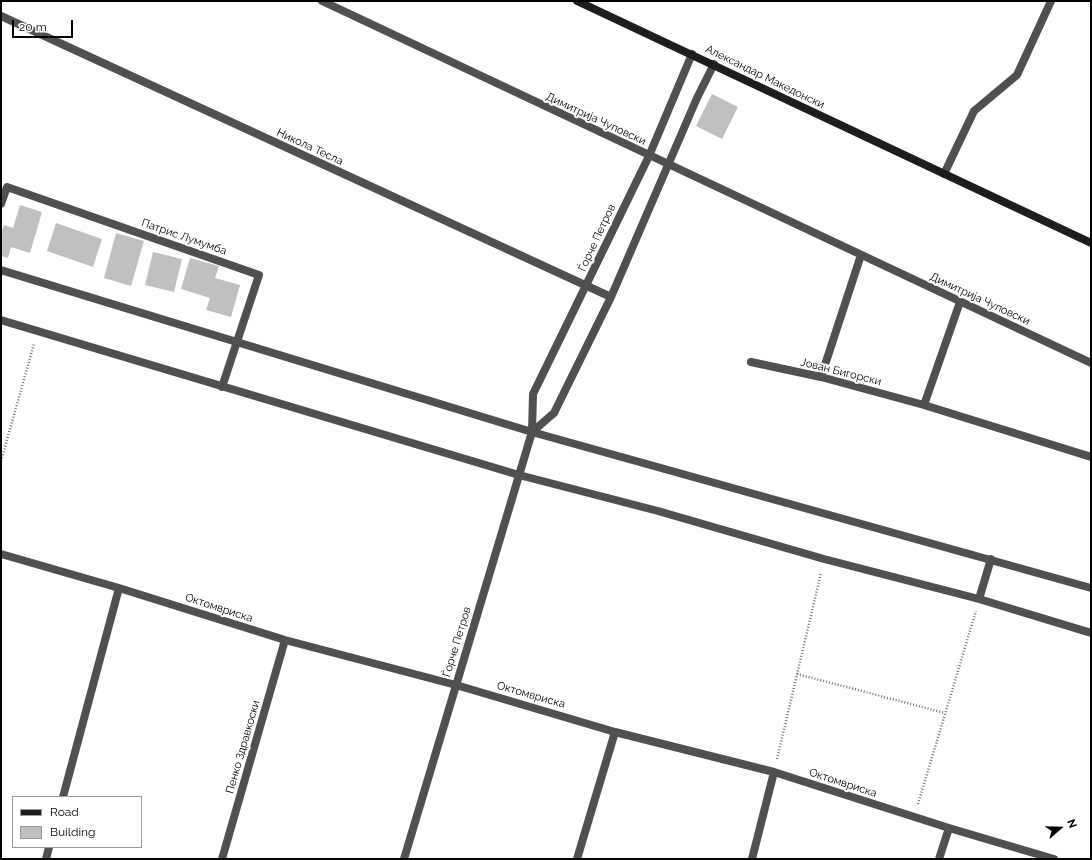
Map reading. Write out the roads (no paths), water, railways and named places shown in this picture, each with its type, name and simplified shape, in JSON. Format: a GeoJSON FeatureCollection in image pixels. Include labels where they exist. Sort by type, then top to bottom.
{"type":"FeatureCollection","features":[{"type":"Feature","properties":{"kind":"street","name":"Димитрија Чуповски"},"geometry":{"type":"LineString","coordinates":[[322,1],[1091,363]]}},
{"type":"Feature","properties":{"kind":"street","name":"Александар Македонски"},"geometry":{"type":"LineString","coordinates":[[577,1],[714,64],[1091,243]]}},
{"type":"Feature","properties":{"kind":"street"},"geometry":{"type":"LineString","coordinates":[[944,174],[974,111],[1017,75],[1051,1]]}},
{"type":"Feature","properties":{"kind":"street","name":"Никола Тесла"},"geometry":{"type":"LineString","coordinates":[[1,16],[586,287],[611,297]]}},
{"type":"Feature","properties":{"kind":"street","name":"Ѓорче Петров"},"geometry":{"type":"LineString","coordinates":[[404,859],[532,432],[533,394],[649,156],[692,54]]}},
{"type":"Feature","properties":{"kind":"street"},"geometry":{"type":"LineString","coordinates":[[532,432],[554,413],[611,297],[697,98],[714,64]]}},
{"type":"Feature","properties":{"kind":"street","name":"Патрис Лумумба"},"geometry":{"type":"LineString","coordinates":[[1,204],[7,187],[259,275],[222,386]]}},
{"type":"Feature","properties":{"kind":"street"},"geometry":{"type":"LineString","coordinates":[[821,377],[861,255]]}},
{"type":"Feature","properties":{"kind":"street"},"geometry":{"type":"LineString","coordinates":[[1,270],[532,432],[1091,588]]}},
{"type":"Feature","properties":{"kind":"street"},"geometry":{"type":"LineString","coordinates":[[924,405],[960,302]]}},
{"type":"Feature","properties":{"kind":"street"},"geometry":{"type":"LineString","coordinates":[[1,320],[519,475],[658,511],[824,559],[979,599],[1091,633]]}},
{"type":"Feature","properties":{"kind":"street","name":"Јован Бигорски"},"geometry":{"type":"LineString","coordinates":[[751,362],[821,377],[924,405],[1091,457]]}},
{"type":"Feature","properties":{"kind":"street","name":"Октомвриска"},"geometry":{"type":"LineString","coordinates":[[1,554],[119,588],[285,640],[456,684],[615,732],[774,772],[914,817],[1054,859]]}},
{"type":"Feature","properties":{"kind":"street"},"geometry":{"type":"LineString","coordinates":[[979,599],[991,559]]}},
{"type":"Feature","properties":{"kind":"street"},"geometry":{"type":"LineString","coordinates":[[62,796],[119,588]]}},
{"type":"Feature","properties":{"kind":"street","name":"Пенко Здравкоски"},"geometry":{"type":"LineString","coordinates":[[222,859],[285,640]]}},
{"type":"Feature","properties":{"kind":"street"},"geometry":{"type":"LineString","coordinates":[[577,859],[615,732]]}},
{"type":"Feature","properties":{"kind":"street"},"geometry":{"type":"LineString","coordinates":[[752,859],[774,772]]}},
{"type":"Feature","properties":{"kind":"street"},"geometry":{"type":"LineString","coordinates":[[939,859],[950,828]]}},
{"type":"Feature","properties":{"kind":"street"},"geometry":{"type":"LineString","coordinates":[[46,859],[49,848]]}}]}
